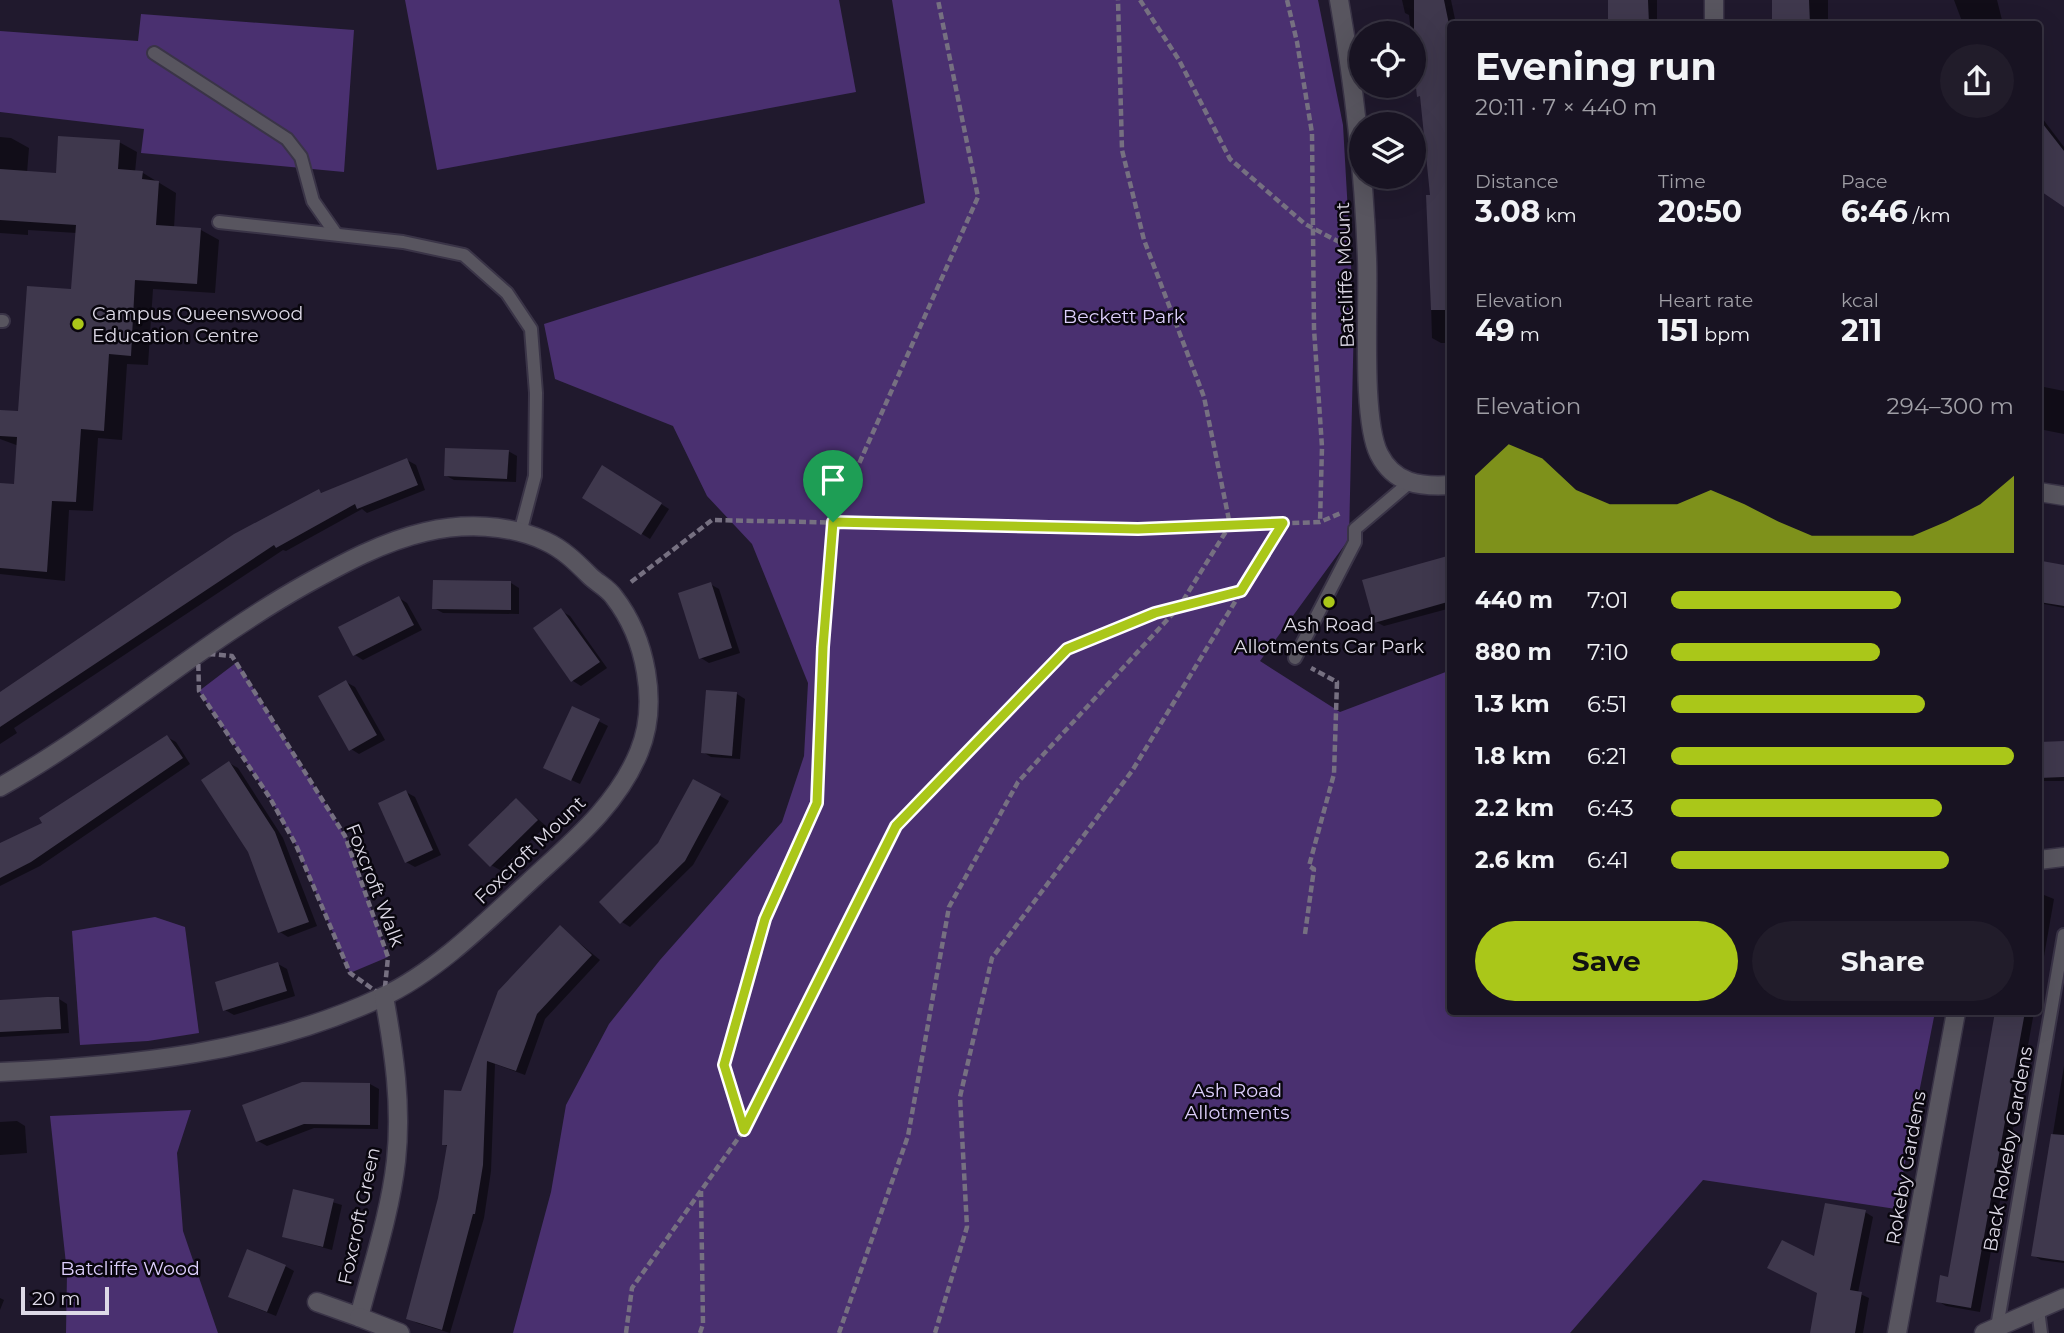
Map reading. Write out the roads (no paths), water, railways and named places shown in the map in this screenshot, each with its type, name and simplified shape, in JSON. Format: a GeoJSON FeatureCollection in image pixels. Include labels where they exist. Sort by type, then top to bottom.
{"type":"FeatureCollection","features":[{"type":"Feature","properties":{"kind":"street","name":"Batcliffe Mount"},"geometry":{"type":"LineString","coordinates":[[1339,0],[1360,160],[1367,257],[1370,419],[1376,446],[1384,462],[1409,484]]}},
{"type":"Feature","properties":{"kind":"street"},"geometry":{"type":"LineString","coordinates":[[1714,0],[1714,21]]}},
{"type":"Feature","properties":{"kind":"street"},"geometry":{"type":"LineString","coordinates":[[1409,484],[1447,485]]}},
{"type":"Feature","properties":{"kind":"street"},"geometry":{"type":"LineString","coordinates":[[2042,492],[2064,496]]}},
{"type":"Feature","properties":{"kind":"street","name":"Foxcroft Mount"},"geometry":{"type":"LineString","coordinates":[[0,787],[74,741],[248,617],[353,558],[388,543],[460,525],[488,526],[544,540],[572,558],[614,595],[643,652],[647,717],[640,750],[619,790],[583,833],[483,925],[443,957],[384,997],[279,1035],[201,1053],[154,1060],[0,1072]]}},
{"type":"Feature","properties":{"kind":"street"},"geometry":{"type":"LineString","coordinates":[[2042,860],[2064,857]]}},
{"type":"Feature","properties":{"kind":"street","name":"Foxcroft Green"},"geometry":{"type":"LineString","coordinates":[[359,1317],[396,1161],[397,1065],[384,997]]}},
{"type":"Feature","properties":{"kind":"street","name":"Rokeby Gardens"},"geometry":{"type":"LineString","coordinates":[[1897,1333],[1955,1015]]}},
{"type":"Feature","properties":{"kind":"street"},"geometry":{"type":"LineString","coordinates":[[1990,1330],[2064,1298]]}},
{"type":"Feature","properties":{"kind":"street","name":"Foxcroft Green"},"geometry":{"type":"LineString","coordinates":[[317,1302],[400,1333]]}},
{"type":"Feature","properties":{"kind":"lane"},"geometry":{"type":"LineString","coordinates":[[154,54],[287,139],[300,158],[313,201],[336,234]]}},
{"type":"Feature","properties":{"kind":"lane"},"geometry":{"type":"LineString","coordinates":[[219,222],[403,242],[464,256],[507,293],[531,330],[536,393],[535,476],[520,533]]}},
{"type":"Feature","properties":{"kind":"lane"},"geometry":{"type":"LineString","coordinates":[[1295,659],[1355,542],[1355,529],[1409,484]]}},
{"type":"Feature","properties":{"kind":"lane","name":"Back Rokeby Gardens"},"geometry":{"type":"LineString","coordinates":[[1990,1330],[2064,935]]}},
{"type":"Feature","properties":{"kind":"lane"},"geometry":{"type":"LineString","coordinates":[[2038,1311],[2041,1333]]}},
{"type":"Feature","properties":{"kind":"place","name":"Campus Queenswood Education Centre"},"geometry":{"type":"Point","coordinates":[78,324]}},
{"type":"Feature","properties":{"kind":"place","name":"Ash Road Allotments Car Park"},"geometry":{"type":"Point","coordinates":[1329,602]}},
{"type":"Feature","properties":{"kind":"park label","name":"Beckett Park"},"geometry":{"type":"Point","coordinates":[1124,316]}},
{"type":"Feature","properties":{"kind":"park label","name":"Ash Road Allotments"},"geometry":{"type":"Point","coordinates":[1237,1101]}},
{"type":"Feature","properties":{"kind":"park label","name":"Batcliffe Wood"},"geometry":{"type":"Point","coordinates":[130,1268]}}]}
